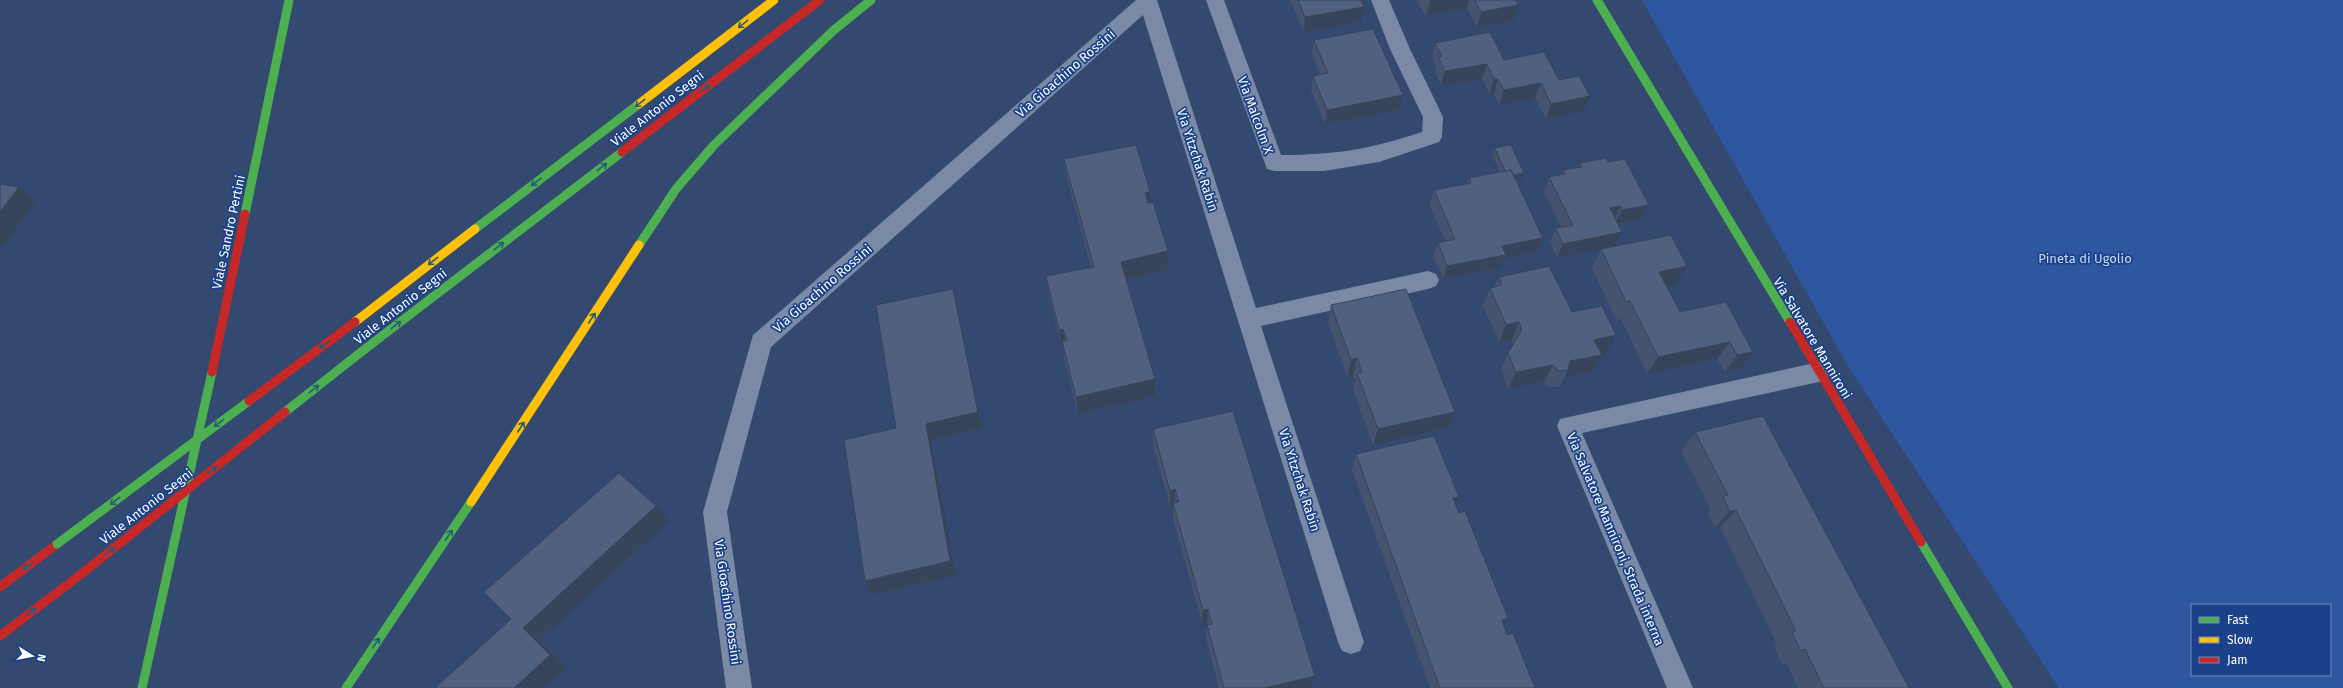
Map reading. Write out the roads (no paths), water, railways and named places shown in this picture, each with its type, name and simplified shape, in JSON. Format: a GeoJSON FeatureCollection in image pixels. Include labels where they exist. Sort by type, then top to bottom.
{"type":"FeatureCollection","features":[{"type":"Feature","properties":{"kind":"main road","name":"Viale Sandro Pertini"},"geometry":{"type":"LineString","coordinates":[[142,688],[192,468],[289,0]]}},
{"type":"Feature","properties":{"kind":"main road","name":"Viale Antonio Segni"},"geometry":{"type":"LineString","coordinates":[[0,587],[355,322],[774,0]]}},
{"type":"Feature","properties":{"kind":"main road","name":"Viale Antonio Segni"},"geometry":{"type":"LineString","coordinates":[[0,636],[80,575],[365,349],[820,0]]}},
{"type":"Feature","properties":{"kind":"main road"},"geometry":{"type":"LineString","coordinates":[[346,688],[496,466],[676,189],[714,145],[834,30],[871,0]]}},
{"type":"Feature","properties":{"kind":"main road","name":"Via Salvatore Mannironi"},"geometry":{"type":"LineString","coordinates":[[1598,0],[2008,688]]}},
{"type":"Feature","properties":{"kind":"main road"},"geometry":{"type":"LineString","coordinates":[[337,688],[355,676]]}},
{"type":"Feature","properties":{"kind":"street","name":"Via Yitzchak Rabin"},"geometry":{"type":"LineString","coordinates":[[1148,0],[1351,642]]}},
{"type":"Feature","properties":{"kind":"street","name":"Via Gioachino Rossini"},"geometry":{"type":"LineString","coordinates":[[739,688],[716,512],[762,342],[1148,0]]}},
{"type":"Feature","properties":{"kind":"street","name":"Via Malcolm X"},"geometry":{"type":"LineString","coordinates":[[1215,0],[1274,163],[1324,163],[1379,154],[1432,137],[1433,117],[1400,49],[1380,0]]}},
{"type":"Feature","properties":{"kind":"street"},"geometry":{"type":"LineString","coordinates":[[1249,319],[1428,280]]}},
{"type":"Feature","properties":{"kind":"street","name":"Via Salvatore Mannironi, Strada interna"},"geometry":{"type":"LineString","coordinates":[[1680,688],[1568,426],[1819,372]]}},
{"type":"Feature","properties":{"kind":"park label","name":"Pineta di Ugolio"},"geometry":{"type":"Point","coordinates":[2085,258]}}]}
